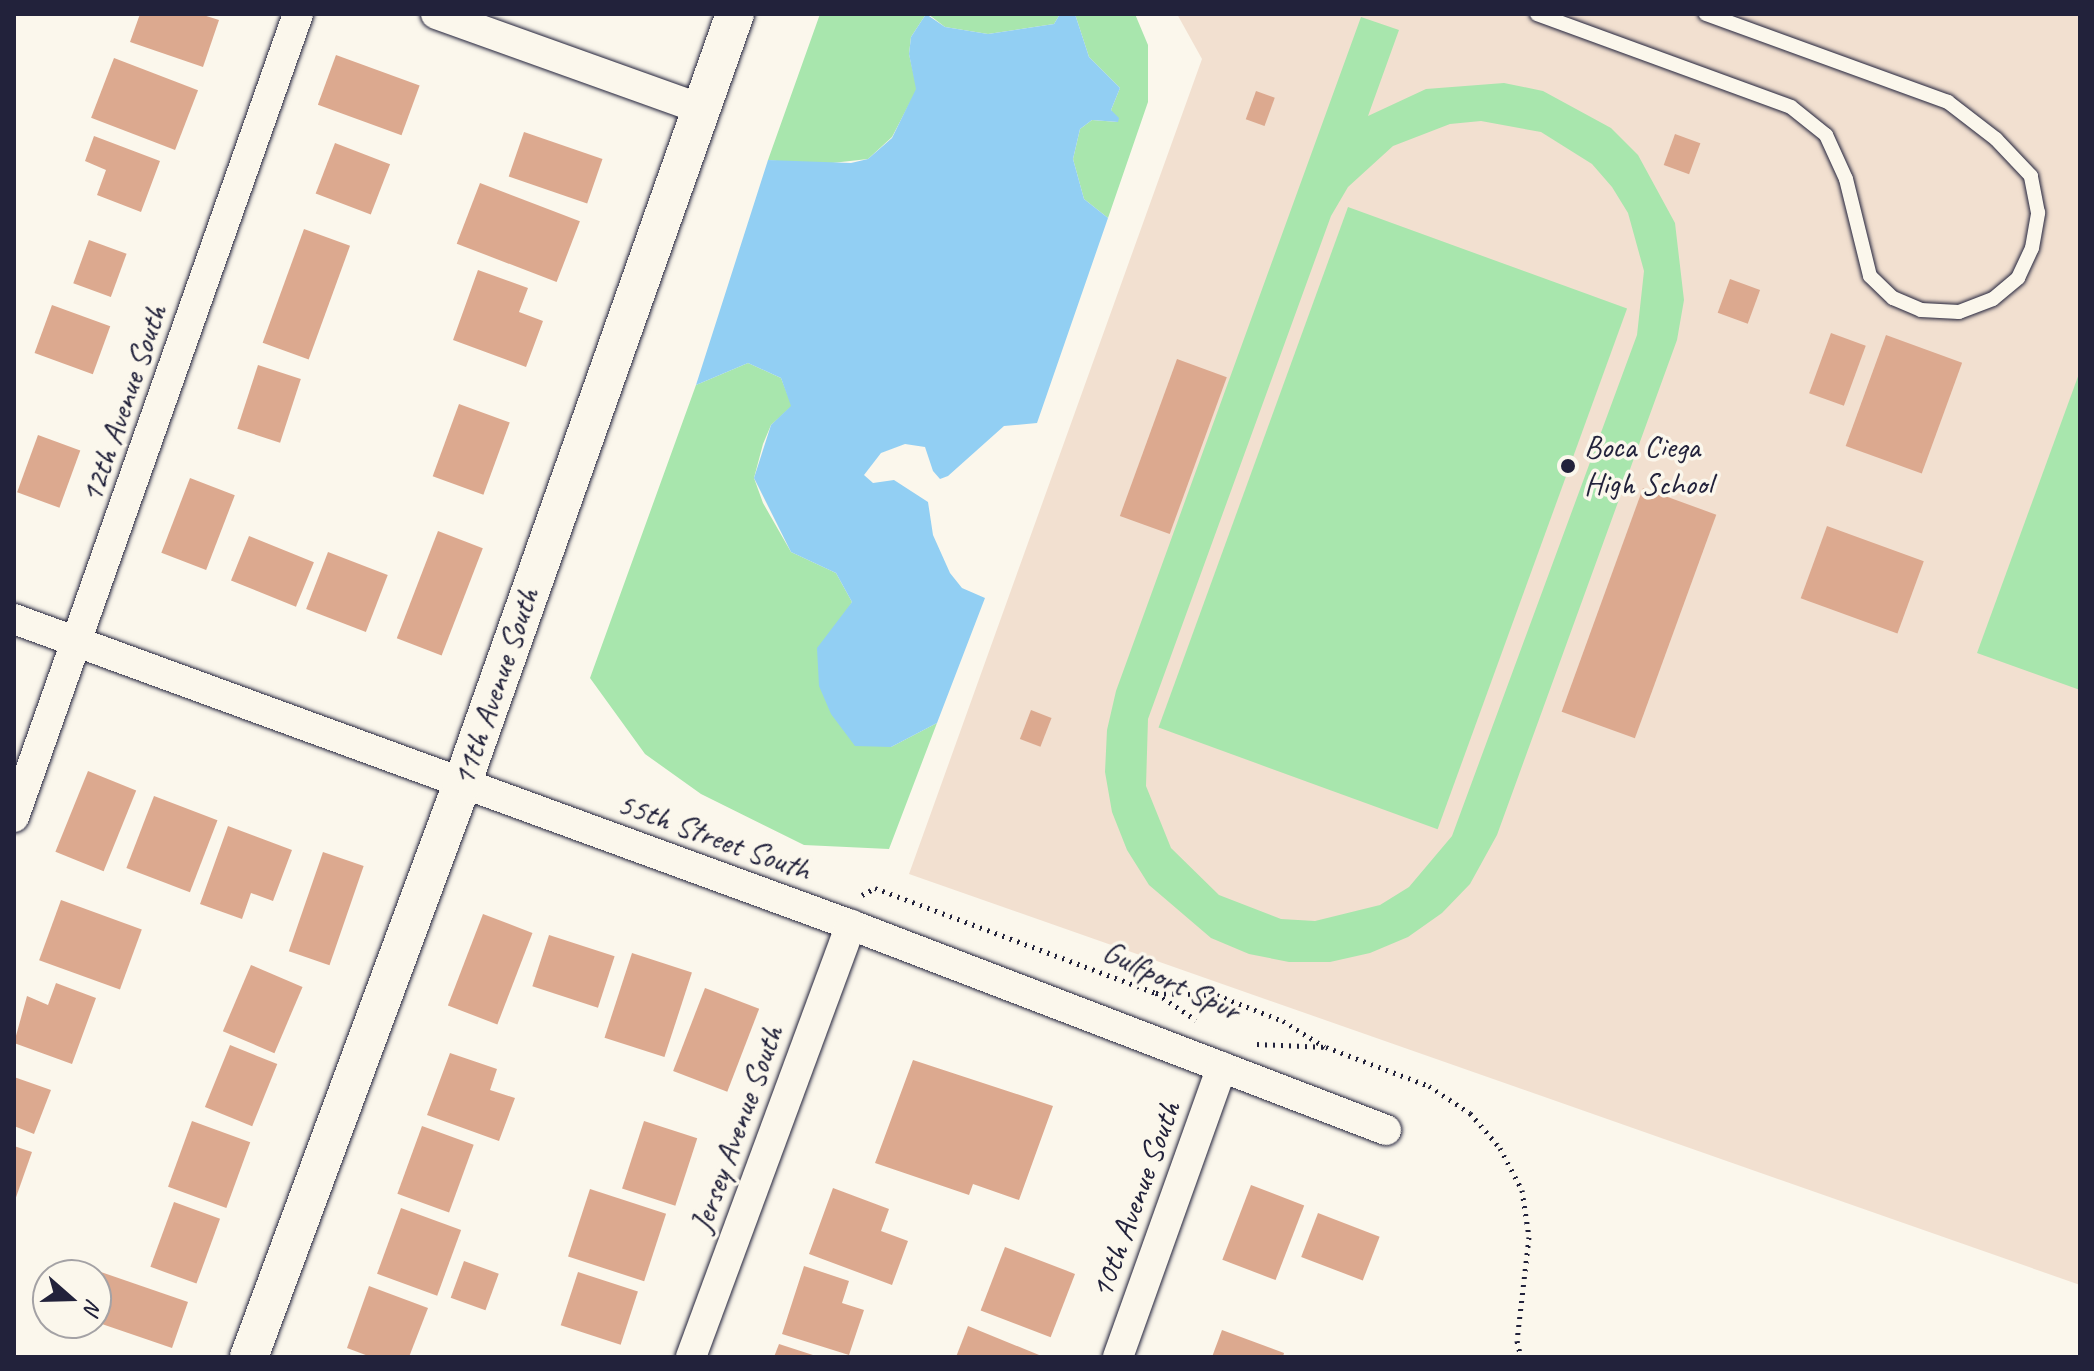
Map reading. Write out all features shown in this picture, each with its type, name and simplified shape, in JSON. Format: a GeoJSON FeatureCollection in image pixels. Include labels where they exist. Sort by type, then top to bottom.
{"type":"FeatureCollection","features":[{"type":"Feature","properties":{"kind":"street","name":"12th Avenue South"},"geometry":{"type":"LineString","coordinates":[[14,817],[298,14]]}},
{"type":"Feature","properties":{"kind":"street"},"geometry":{"type":"LineString","coordinates":[[436,14],[699,108]]}},
{"type":"Feature","properties":{"kind":"street","name":"11th Avenue South"},"geometry":{"type":"LineString","coordinates":[[249,1357],[462,784],[699,108],[735,14]]}},
{"type":"Feature","properties":{"kind":"street","name":"55th Street South"},"geometry":{"type":"LineString","coordinates":[[14,619],[851,925],[1386,1130]]}},
{"type":"Feature","properties":{"kind":"street","name":"Jersey Avenue South"},"geometry":{"type":"LineString","coordinates":[[691,1357],[851,925]]}},
{"type":"Feature","properties":{"kind":"street","name":"10th Avenue South"},"geometry":{"type":"LineString","coordinates":[[1118,1357],[1222,1067]]}},
{"type":"Feature","properties":{"kind":"lane"},"geometry":{"type":"LineString","coordinates":[[1537,14],[1791,107],[1826,135],[1846,179],[1870,276],[1893,298],[1921,310],[1959,312],[1993,299],[2018,278],[2032,248],[2038,213],[2031,176],[1996,139],[1948,102],[1706,14]]}},
{"type":"Feature","properties":{"kind":"path","name":"Gulfport Spur"},"geometry":{"type":"LineString","coordinates":[[851,925],[860,896],[875,888],[1156,993],[1202,1024]]}},
{"type":"Feature","properties":{"kind":"path"},"geometry":{"type":"LineString","coordinates":[[1156,993],[1217,995],[1283,1021],[1326,1047]]}},
{"type":"Feature","properties":{"kind":"path","name":"Gulfport Spur"},"geometry":{"type":"LineString","coordinates":[[1244,1042],[1326,1047],[1429,1086],[1470,1113],[1500,1148],[1522,1190],[1529,1237],[1517,1341],[1521,1357]]}},
{"type":"Feature","properties":{"kind":"shaded area","name":"Boca Ciega High School"},"geometry":{"type":"Polygon","coordinates":[[[1177,14],[2080,14],[2080,1285],[909,874],[1202,59],[1177,14]]]}},
{"type":"Feature","properties":{"kind":"green space"},"geometry":{"type":"Polygon","coordinates":[[[820,14],[926,14],[911,37],[909,54],[917,89],[892,137],[868,159],[814,165],[768,160],[820,14]]]}},
{"type":"Feature","properties":{"kind":"green space"},"geometry":{"type":"Polygon","coordinates":[[[928,14],[1060,14],[1054,24],[988,34],[945,27],[928,14]]]}},
{"type":"Feature","properties":{"kind":"green space"},"geometry":{"type":"Polygon","coordinates":[[[1075,14],[1135,14],[1148,45],[1148,102],[1108,218],[1084,199],[1073,159],[1080,129],[1092,120],[1118,122],[1111,110],[1120,88],[1089,57],[1075,14]]]}},
{"type":"Feature","properties":{"kind":"green space"},"geometry":{"type":"Polygon","coordinates":[[[1361,17],[1399,30],[1368,116],[1426,89],[1504,83],[1543,91],[1611,128],[1638,155],[1675,223],[1684,300],[1677,340],[1497,835],[1470,884],[1442,913],[1408,937],[1370,953],[1330,962],[1289,962],[1249,954],[1211,938],[1149,885],[1127,850],[1112,812],[1105,772],[1107,730],[1116,691],[1361,17]],[[1481,121],[1450,124],[1393,146],[1348,187],[1331,216],[1148,719],[1146,786],[1171,848],[1219,895],[1281,919],[1315,921],[1380,905],[1409,887],[1452,836],[1637,335],[1644,271],[1628,213],[1612,187],[1592,164],[1541,132],[1481,121]]]}},
{"type":"Feature","properties":{"kind":"green space"},"geometry":{"type":"Polygon","coordinates":[[[1348,207],[1627,309],[1438,829],[1159,728],[1348,207]]]}},
{"type":"Feature","properties":{"kind":"green space"},"geometry":{"type":"Polygon","coordinates":[[[748,363],[781,378],[792,406],[771,425],[763,444],[754,478],[763,503],[791,552],[836,573],[852,602],[835,630],[891,747],[937,723],[889,849],[804,845],[701,794],[645,754],[590,678],[696,385],[748,363]]]}},
{"type":"Feature","properties":{"kind":"green space"},"geometry":{"type":"Polygon","coordinates":[[[2080,371],[2080,690],[1977,653],[2080,371]]]}},
{"type":"Feature","properties":{"kind":"water"},"geometry":{"type":"Polygon","coordinates":[[[926,14],[945,27],[988,34],[1054,24],[1060,14],[1075,14],[1089,57],[1120,88],[1111,110],[1119,118],[1118,122],[1092,120],[1080,129],[1073,159],[1084,199],[1108,218],[1037,423],[1004,426],[948,476],[940,479],[933,471],[925,447],[905,444],[881,453],[864,475],[873,483],[894,480],[928,502],[933,535],[950,573],[962,588],[985,598],[937,723],[891,747],[855,746],[831,714],[819,686],[817,648],[852,602],[836,573],[791,552],[754,478],[771,425],[791,406],[781,378],[748,363],[696,385],[768,160],[851,163],[868,159],[892,138],[916,89],[909,54],[911,37],[926,14]]]}},
{"type":"Feature","properties":{"kind":"building"},"geometry":{"type":"Polygon","coordinates":[[[140,14],[200,14],[219,20],[203,67],[130,42],[140,14]]]}},
{"type":"Feature","properties":{"kind":"building"},"geometry":{"type":"Polygon","coordinates":[[[336,55],[420,85],[402,135],[318,105],[336,55]]]}},
{"type":"Feature","properties":{"kind":"building"},"geometry":{"type":"Polygon","coordinates":[[[114,58],[198,90],[175,150],[91,118],[114,58]]]}},
{"type":"Feature","properties":{"kind":"building"},"geometry":{"type":"Polygon","coordinates":[[[1256,91],[1275,98],[1265,126],[1246,119],[1256,91]]]}},
{"type":"Feature","properties":{"kind":"building"},"geometry":{"type":"Polygon","coordinates":[[[524,132],[602,159],[587,203],[509,176],[524,132]]]}},
{"type":"Feature","properties":{"kind":"building"},"geometry":{"type":"Polygon","coordinates":[[[1675,134],[1700,143],[1689,174],[1664,165],[1675,134]]]}},
{"type":"Feature","properties":{"kind":"building"},"geometry":{"type":"Polygon","coordinates":[[[94,136],[160,161],[141,212],[97,195],[106,170],[85,161],[94,136]]]}},
{"type":"Feature","properties":{"kind":"building"},"geometry":{"type":"Polygon","coordinates":[[[335,143],[390,164],[371,215],[316,193],[335,143]]]}},
{"type":"Feature","properties":{"kind":"building"},"geometry":{"type":"Polygon","coordinates":[[[480,183],[580,221],[557,282],[457,244],[480,183]]]}},
{"type":"Feature","properties":{"kind":"building"},"geometry":{"type":"Polygon","coordinates":[[[304,229],[350,246],[309,359],[263,343],[304,229]]]}},
{"type":"Feature","properties":{"kind":"building"},"geometry":{"type":"Polygon","coordinates":[[[89,240],[127,254],[111,297],[73,283],[89,240]]]}},
{"type":"Feature","properties":{"kind":"building"},"geometry":{"type":"Polygon","coordinates":[[[478,270],[528,288],[519,312],[543,321],[526,367],[453,340],[478,270]]]}},
{"type":"Feature","properties":{"kind":"building"},"geometry":{"type":"Polygon","coordinates":[[[1730,279],[1760,290],[1748,324],[1718,313],[1730,279]]]}},
{"type":"Feature","properties":{"kind":"building"},"geometry":{"type":"Polygon","coordinates":[[[52,305],[110,326],[93,374],[35,353],[52,305]]]}},
{"type":"Feature","properties":{"kind":"building"},"geometry":{"type":"Polygon","coordinates":[[[1831,333],[1866,346],[1844,406],[1809,393],[1831,333]]]}},
{"type":"Feature","properties":{"kind":"building"},"geometry":{"type":"Polygon","coordinates":[[[1886,335],[1962,363],[1922,474],[1846,446],[1886,335]]]}},
{"type":"Feature","properties":{"kind":"building"},"geometry":{"type":"Polygon","coordinates":[[[1177,359],[1227,377],[1170,534],[1120,516],[1177,359]]]}},
{"type":"Feature","properties":{"kind":"building"},"geometry":{"type":"Polygon","coordinates":[[[258,365],[301,379],[280,443],[237,429],[258,365]]]}},
{"type":"Feature","properties":{"kind":"building"},"geometry":{"type":"Polygon","coordinates":[[[459,404],[510,422],[483,495],[433,476],[459,404]]]}},
{"type":"Feature","properties":{"kind":"building"},"geometry":{"type":"Polygon","coordinates":[[[38,435],[80,450],[59,508],[17,492],[38,435]]]}},
{"type":"Feature","properties":{"kind":"building"},"geometry":{"type":"Polygon","coordinates":[[[190,478],[235,495],[206,570],[161,553],[190,478]]]}},
{"type":"Feature","properties":{"kind":"building"},"geometry":{"type":"Polygon","coordinates":[[[1643,488],[1716,515],[1635,738],[1562,712],[1643,488]]]}},
{"type":"Feature","properties":{"kind":"building"},"geometry":{"type":"Polygon","coordinates":[[[1827,526],[1924,561],[1897,634],[1801,598],[1827,526]]]}},
{"type":"Feature","properties":{"kind":"building"},"geometry":{"type":"Polygon","coordinates":[[[438,531],[483,548],[442,656],[397,638],[438,531]]]}},
{"type":"Feature","properties":{"kind":"building"},"geometry":{"type":"Polygon","coordinates":[[[249,536],[314,562],[296,607],[231,581],[249,536]]]}},
{"type":"Feature","properties":{"kind":"building"},"geometry":{"type":"Polygon","coordinates":[[[328,552],[388,575],[366,632],[306,609],[328,552]]]}},
{"type":"Feature","properties":{"kind":"building"},"geometry":{"type":"Polygon","coordinates":[[[1031,710],[1052,718],[1040,747],[1020,739],[1031,710]]]}},
{"type":"Feature","properties":{"kind":"building"},"geometry":{"type":"Polygon","coordinates":[[[88,771],[136,790],[104,871],[55,852],[88,771]]]}},
{"type":"Feature","properties":{"kind":"building"},"geometry":{"type":"Polygon","coordinates":[[[154,796],[217,820],[190,892],[126,868],[154,796]]]}},
{"type":"Feature","properties":{"kind":"building"},"geometry":{"type":"Polygon","coordinates":[[[228,826],[292,850],[273,901],[251,893],[242,919],[200,904],[228,826]]]}},
{"type":"Feature","properties":{"kind":"building"},"geometry":{"type":"Polygon","coordinates":[[[323,852],[364,866],[329,965],[289,951],[323,852]]]}},
{"type":"Feature","properties":{"kind":"building"},"geometry":{"type":"Polygon","coordinates":[[[61,900],[142,929],[120,990],[39,960],[61,900]]]}},
{"type":"Feature","properties":{"kind":"building"},"geometry":{"type":"Polygon","coordinates":[[[483,914],[532,933],[497,1024],[448,1005],[483,914]]]}},
{"type":"Feature","properties":{"kind":"building"},"geometry":{"type":"Polygon","coordinates":[[[549,935],[615,956],[598,1008],[532,986],[549,935]]]}},
{"type":"Feature","properties":{"kind":"building"},"geometry":{"type":"Polygon","coordinates":[[[632,953],[692,972],[664,1057],[604,1038],[632,953]]]}},
{"type":"Feature","properties":{"kind":"building"},"geometry":{"type":"Polygon","coordinates":[[[251,965],[303,987],[274,1053],[223,1031],[251,965]]]}},
{"type":"Feature","properties":{"kind":"building"},"geometry":{"type":"Polygon","coordinates":[[[56,983],[96,998],[72,1064],[14,1043],[27,996],[48,1005],[56,983]]]}},
{"type":"Feature","properties":{"kind":"building"},"geometry":{"type":"Polygon","coordinates":[[[705,988],[759,1009],[727,1092],[673,1071],[705,988]]]}},
{"type":"Feature","properties":{"kind":"building"},"geometry":{"type":"Polygon","coordinates":[[[230,1045],[277,1064],[252,1126],[205,1107],[230,1045]]]}},
{"type":"Feature","properties":{"kind":"building"},"geometry":{"type":"Polygon","coordinates":[[[450,1053],[497,1069],[490,1090],[515,1098],[499,1141],[427,1115],[450,1053]]]}},
{"type":"Feature","properties":{"kind":"building"},"geometry":{"type":"Polygon","coordinates":[[[913,1060],[1053,1106],[1019,1200],[973,1184],[969,1195],[875,1163],[913,1060]]]}},
{"type":"Feature","properties":{"kind":"building"},"geometry":{"type":"Polygon","coordinates":[[[14,1077],[51,1090],[34,1134],[14,1126],[14,1077]]]}},
{"type":"Feature","properties":{"kind":"building"},"geometry":{"type":"Polygon","coordinates":[[[192,1121],[250,1142],[226,1208],[168,1187],[192,1121]]]}},
{"type":"Feature","properties":{"kind":"building"},"geometry":{"type":"Polygon","coordinates":[[[644,1121],[697,1138],[675,1206],[622,1189],[644,1121]]]}},
{"type":"Feature","properties":{"kind":"building"},"geometry":{"type":"Polygon","coordinates":[[[422,1126],[474,1145],[449,1212],[397,1194],[422,1126]]]}},
{"type":"Feature","properties":{"kind":"building"},"geometry":{"type":"Polygon","coordinates":[[[14,1146],[32,1152],[14,1203],[14,1146]]]}},
{"type":"Feature","properties":{"kind":"building"},"geometry":{"type":"Polygon","coordinates":[[[1251,1185],[1304,1205],[1276,1280],[1222,1260],[1251,1185]]]}},
{"type":"Feature","properties":{"kind":"building"},"geometry":{"type":"Polygon","coordinates":[[[833,1188],[889,1209],[881,1231],[908,1241],[892,1285],[809,1254],[833,1188]]]}},
{"type":"Feature","properties":{"kind":"building"},"geometry":{"type":"Polygon","coordinates":[[[590,1189],[666,1214],[644,1281],[568,1257],[590,1189]]]}},
{"type":"Feature","properties":{"kind":"building"},"geometry":{"type":"Polygon","coordinates":[[[174,1202],[220,1219],[196,1284],[150,1267],[174,1202]]]}},
{"type":"Feature","properties":{"kind":"building"},"geometry":{"type":"Polygon","coordinates":[[[401,1208],[461,1230],[437,1296],[377,1274],[401,1208]]]}},
{"type":"Feature","properties":{"kind":"building"},"geometry":{"type":"Polygon","coordinates":[[[1318,1213],[1380,1237],[1363,1281],[1301,1257],[1318,1213]]]}},
{"type":"Feature","properties":{"kind":"building"},"geometry":{"type":"Polygon","coordinates":[[[1005,1247],[1075,1274],[1051,1337],[981,1310],[1005,1247]]]}},
{"type":"Feature","properties":{"kind":"building"},"geometry":{"type":"Polygon","coordinates":[[[464,1261],[499,1274],[485,1310],[451,1298],[464,1261]]]}},
{"type":"Feature","properties":{"kind":"building"},"geometry":{"type":"Polygon","coordinates":[[[804,1266],[849,1281],[842,1303],[864,1310],[849,1355],[782,1334],[804,1266]]]}},
{"type":"Feature","properties":{"kind":"building"},"geometry":{"type":"Polygon","coordinates":[[[578,1272],[638,1291],[621,1345],[561,1325],[578,1272]]]}},
{"type":"Feature","properties":{"kind":"building"},"geometry":{"type":"Polygon","coordinates":[[[112,1276],[188,1302],[172,1348],[112,1327],[112,1276]]]}},
{"type":"Feature","properties":{"kind":"building"},"geometry":{"type":"Polygon","coordinates":[[[369,1286],[428,1308],[409,1357],[371,1357],[347,1348],[369,1286]]]}},
{"type":"Feature","properties":{"kind":"building"},"geometry":{"type":"Polygon","coordinates":[[[968,1326],[1044,1357],[956,1357],[968,1326]]]}},
{"type":"Feature","properties":{"kind":"building"},"geometry":{"type":"Polygon","coordinates":[[[1222,1330],[1284,1353],[1283,1357],[1212,1357],[1222,1330]]]}},
{"type":"Feature","properties":{"kind":"building"},"geometry":{"type":"Polygon","coordinates":[[[779,1344],[816,1356],[816,1357],[774,1357],[779,1344]]]}},
{"type":"Feature","properties":{"kind":"place","name":"Boca Ciega High School"},"geometry":{"type":"Point","coordinates":[1568,466]}}]}
